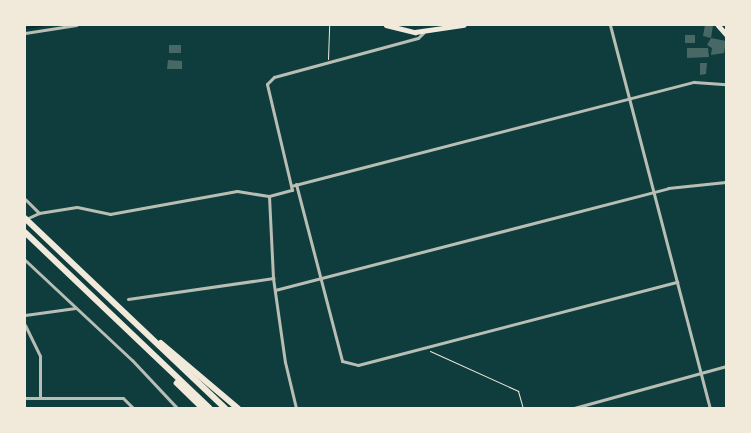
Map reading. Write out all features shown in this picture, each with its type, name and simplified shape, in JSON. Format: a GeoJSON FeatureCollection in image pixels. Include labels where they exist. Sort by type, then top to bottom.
{"type":"FeatureCollection","features":[{"type":"Feature","properties":{"kind":"highway"},"geometry":{"type":"LineString","coordinates":[[25,219],[225,408]]}},
{"type":"Feature","properties":{"kind":"highway"},"geometry":{"type":"LineString","coordinates":[[25,232],[210,408]]}},
{"type":"Feature","properties":{"kind":"highway"},"geometry":{"type":"LineString","coordinates":[[121,310],[238,408]]}},
{"type":"Feature","properties":{"kind":"highway"},"geometry":{"type":"LineString","coordinates":[[127,330],[203,408]]}},
{"type":"Feature","properties":{"kind":"main road"},"geometry":{"type":"LineString","coordinates":[[386,25],[424,32],[463,25]]}},
{"type":"Feature","properties":{"kind":"main road"},"geometry":{"type":"LineString","coordinates":[[718,25],[726,34]]}},
{"type":"Feature","properties":{"kind":"street"},"geometry":{"type":"LineString","coordinates":[[25,32],[76,25]]}},
{"type":"Feature","properties":{"kind":"street"},"geometry":{"type":"LineString","coordinates":[[610,25],[710,408]]}},
{"type":"Feature","properties":{"kind":"street"},"geometry":{"type":"LineString","coordinates":[[25,219],[39,213],[87,207],[110,214],[237,191],[269,196],[292,190],[266,84],[274,77],[418,38],[424,32]]}},
{"type":"Feature","properties":{"kind":"street"},"geometry":{"type":"LineString","coordinates":[[291,186],[694,82],[726,84]]}},
{"type":"Feature","properties":{"kind":"street"},"geometry":{"type":"LineString","coordinates":[[275,290],[653,192],[726,182]]}},
{"type":"Feature","properties":{"kind":"street"},"geometry":{"type":"LineString","coordinates":[[296,184],[342,361],[358,365],[677,282]]}},
{"type":"Feature","properties":{"kind":"street"},"geometry":{"type":"LineString","coordinates":[[269,196],[273,278],[285,362],[296,408]]}},
{"type":"Feature","properties":{"kind":"street"},"geometry":{"type":"LineString","coordinates":[[25,199],[39,213]]}},
{"type":"Feature","properties":{"kind":"street"},"geometry":{"type":"LineString","coordinates":[[25,260],[77,307],[177,408]]}},
{"type":"Feature","properties":{"kind":"street"},"geometry":{"type":"LineString","coordinates":[[128,299],[273,278]]}},
{"type":"Feature","properties":{"kind":"street"},"geometry":{"type":"LineString","coordinates":[[25,315],[77,307]]}},
{"type":"Feature","properties":{"kind":"street"},"geometry":{"type":"LineString","coordinates":[[25,325],[40,356],[40,397]]}},
{"type":"Feature","properties":{"kind":"street"},"geometry":{"type":"LineString","coordinates":[[574,408],[726,366]]}},
{"type":"Feature","properties":{"kind":"street"},"geometry":{"type":"LineString","coordinates":[[25,398],[123,398],[133,408]]}},
{"type":"Feature","properties":{"kind":"path"},"geometry":{"type":"LineString","coordinates":[[328,62],[329,25]]}},
{"type":"Feature","properties":{"kind":"path"},"geometry":{"type":"LineString","coordinates":[[424,348],[518,391],[523,408]]}},
{"type":"Feature","properties":{"kind":"building"},"geometry":{"type":"Polygon","coordinates":[[[705,25],[713,25],[711,38],[703,36],[705,25]]]}},
{"type":"Feature","properties":{"kind":"building"},"geometry":{"type":"Polygon","coordinates":[[[685,35],[695,35],[695,43],[685,43],[685,35]]]}},
{"type":"Feature","properties":{"kind":"building"},"geometry":{"type":"Polygon","coordinates":[[[711,38],[726,41],[724,53],[711,55],[712,48],[707,45],[711,38]]]}},
{"type":"Feature","properties":{"kind":"building"},"geometry":{"type":"Polygon","coordinates":[[[169,45],[181,45],[181,53],[169,53],[169,45]]]}},
{"type":"Feature","properties":{"kind":"building"},"geometry":{"type":"Polygon","coordinates":[[[687,48],[708,48],[709,57],[687,58],[687,48]]]}},
{"type":"Feature","properties":{"kind":"building"},"geometry":{"type":"Polygon","coordinates":[[[168,60],[182,61],[182,69],[167,69],[168,60]]]}},
{"type":"Feature","properties":{"kind":"building"},"geometry":{"type":"Polygon","coordinates":[[[700,63],[707,63],[706,74],[700,75],[700,63]]]}},
{"type":"Feature","properties":{"kind":"waterway"},"geometry":{"type":"LineString","coordinates":[[25,28],[46,25]]}}]}
